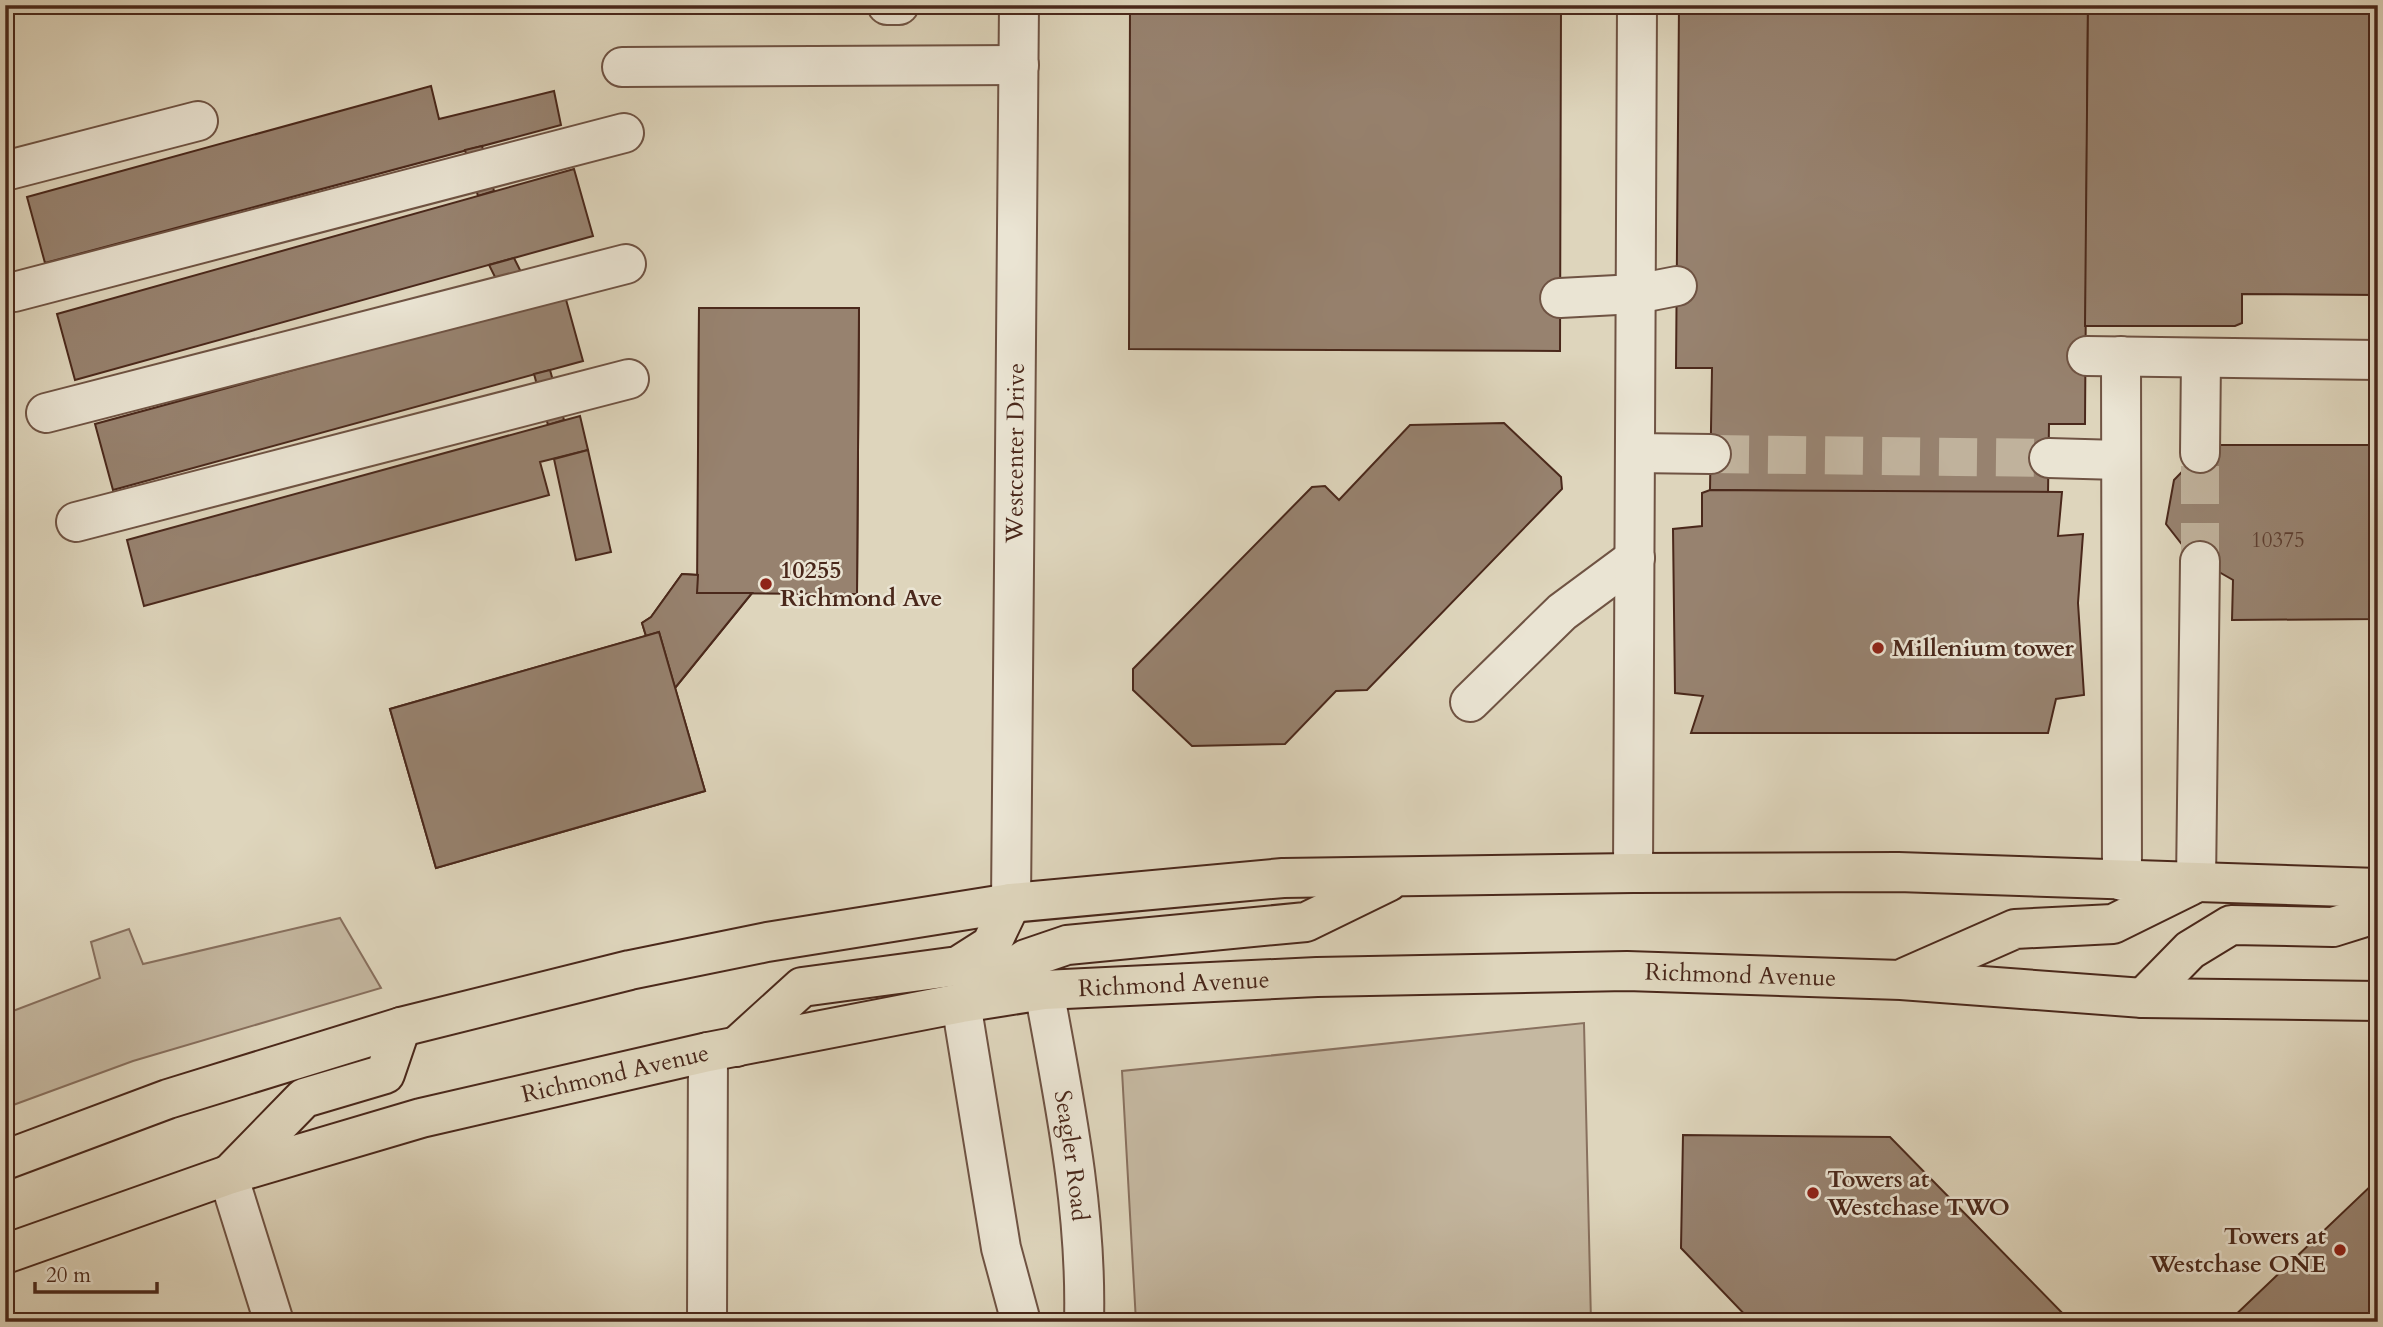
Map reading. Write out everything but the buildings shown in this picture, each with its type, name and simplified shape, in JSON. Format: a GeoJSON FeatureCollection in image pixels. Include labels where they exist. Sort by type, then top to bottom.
{"type":"FeatureCollection","features":[{"type":"Feature","properties":{"kind":"main road"},"geometry":{"type":"LineString","coordinates":[[5,1160],[168,1099],[401,1027],[630,970],[767,942],[1011,903],[1283,878],[1633,873],[1898,872],[2378,888]]}},
{"type":"Feature","properties":{"kind":"main road"},"geometry":{"type":"LineString","coordinates":[[961,1003],[1026,959],[1067,945],[1306,922],[1399,877]]}},
{"type":"Feature","properties":{"kind":"main road"},"geometry":{"type":"LineString","coordinates":[[1901,979],[2015,929],[2113,924],[2196,883]]}},
{"type":"Feature","properties":{"kind":"main road"},"geometry":{"type":"LineString","coordinates":[[722,1049],[802,987],[958,967],[991,945],[1011,903]]}},
{"type":"Feature","properties":{"kind":"main road"},"geometry":{"type":"LineString","coordinates":[[2143,998],[2190,950],[2231,925],[2333,927],[2378,913]]}},
{"type":"Feature","properties":{"kind":"main road","name":"Richmond Avenue"},"geometry":{"type":"LineString","coordinates":[[5,1254],[228,1175],[421,1118],[722,1049],[961,1003],[1044,990],[1317,978],[1628,971],[1901,979],[2143,998],[2378,1001]]}},
{"type":"Feature","properties":{"kind":"main road"},"geometry":{"type":"LineString","coordinates":[[228,1175],[304,1098],[385,1074],[401,1027]]}},
{"type":"Feature","properties":{"kind":"street"},"geometry":{"type":"LineString","coordinates":[[887,5],[899,5]]}},
{"type":"Feature","properties":{"kind":"street","name":"Westcenter Drive"},"geometry":{"type":"LineString","coordinates":[[1011,903],[1019,5]]}},
{"type":"Feature","properties":{"kind":"street"},"geometry":{"type":"LineString","coordinates":[[1633,873],[1637,5]]}},
{"type":"Feature","properties":{"kind":"street"},"geometry":{"type":"LineString","coordinates":[[622,66],[1019,65]]}},
{"type":"Feature","properties":{"kind":"street"},"geometry":{"type":"LineString","coordinates":[[5,171],[198,121]]}},
{"type":"Feature","properties":{"kind":"street"},"geometry":{"type":"LineString","coordinates":[[14,292],[624,133]]}},
{"type":"Feature","properties":{"kind":"street"},"geometry":{"type":"LineString","coordinates":[[46,412],[626,264]]}},
{"type":"Feature","properties":{"kind":"street"},"geometry":{"type":"LineString","coordinates":[[1560,298],[1636,293],[1677,286]]}},
{"type":"Feature","properties":{"kind":"street"},"geometry":{"type":"LineString","coordinates":[[2122,881],[2119,460],[2104,356],[2378,360]]}},
{"type":"Feature","properties":{"kind":"street"},"geometry":{"type":"LineString","coordinates":[[2200,453],[2202,358]]}},
{"type":"Feature","properties":{"kind":"street"},"geometry":{"type":"LineString","coordinates":[[76,522],[629,379]]}},
{"type":"Feature","properties":{"kind":"street"},"geometry":{"type":"LineString","coordinates":[[1635,453],[1711,454]]}},
{"type":"Feature","properties":{"kind":"street"},"geometry":{"type":"LineString","coordinates":[[2049,458],[2119,460]]}},
{"type":"Feature","properties":{"kind":"street"},"geometry":{"type":"LineString","coordinates":[[1470,702],[1562,612],[1635,558]]}},
{"type":"Feature","properties":{"kind":"street"},"geometry":{"type":"LineString","coordinates":[[2196,883],[2200,561]]}},
{"type":"Feature","properties":{"kind":"street","name":"Seagler Road"},"geometry":{"type":"LineString","coordinates":[[1044,990],[1077,1170],[1086,1278],[1084,1322]]}},
{"type":"Feature","properties":{"kind":"street"},"geometry":{"type":"LineString","coordinates":[[961,1003],[1001,1248],[1021,1322]]}},
{"type":"Feature","properties":{"kind":"street"},"geometry":{"type":"LineString","coordinates":[[708,1322],[722,1049]]}},
{"type":"Feature","properties":{"kind":"street"},"geometry":{"type":"LineString","coordinates":[[228,1175],[274,1322]]}},
{"type":"Feature","properties":{"kind":"shaded area"},"geometry":{"type":"Polygon","coordinates":[[[340,918],[381,988],[133,1061],[5,1108],[5,1014],[100,978],[91,942],[129,929],[143,964],[340,918]]]}},
{"type":"Feature","properties":{"kind":"shaded area"},"geometry":{"type":"Polygon","coordinates":[[[1584,1023],[1591,1322],[1136,1322],[1122,1071],[1584,1023]]]}},
{"type":"Feature","properties":{"kind":"tunnel"},"geometry":{"type":"LineString","coordinates":[[2200,453],[2200,561]]}},
{"type":"Feature","properties":{"kind":"tunnel"},"geometry":{"type":"LineString","coordinates":[[1711,454],[2049,458]]}},
{"type":"Feature","properties":{"kind":"place","name":"10255 Richmond Ave"},"geometry":{"type":"Point","coordinates":[766,584]}},
{"type":"Feature","properties":{"kind":"place","name":"Millenium tower"},"geometry":{"type":"Point","coordinates":[1878,648]}},
{"type":"Feature","properties":{"kind":"place","name":"Towers at Westchase TWO"},"geometry":{"type":"Point","coordinates":[1813,1193]}},
{"type":"Feature","properties":{"kind":"place","name":"Towers at Westchase ONE"},"geometry":{"type":"Point","coordinates":[2340,1250]}}]}
